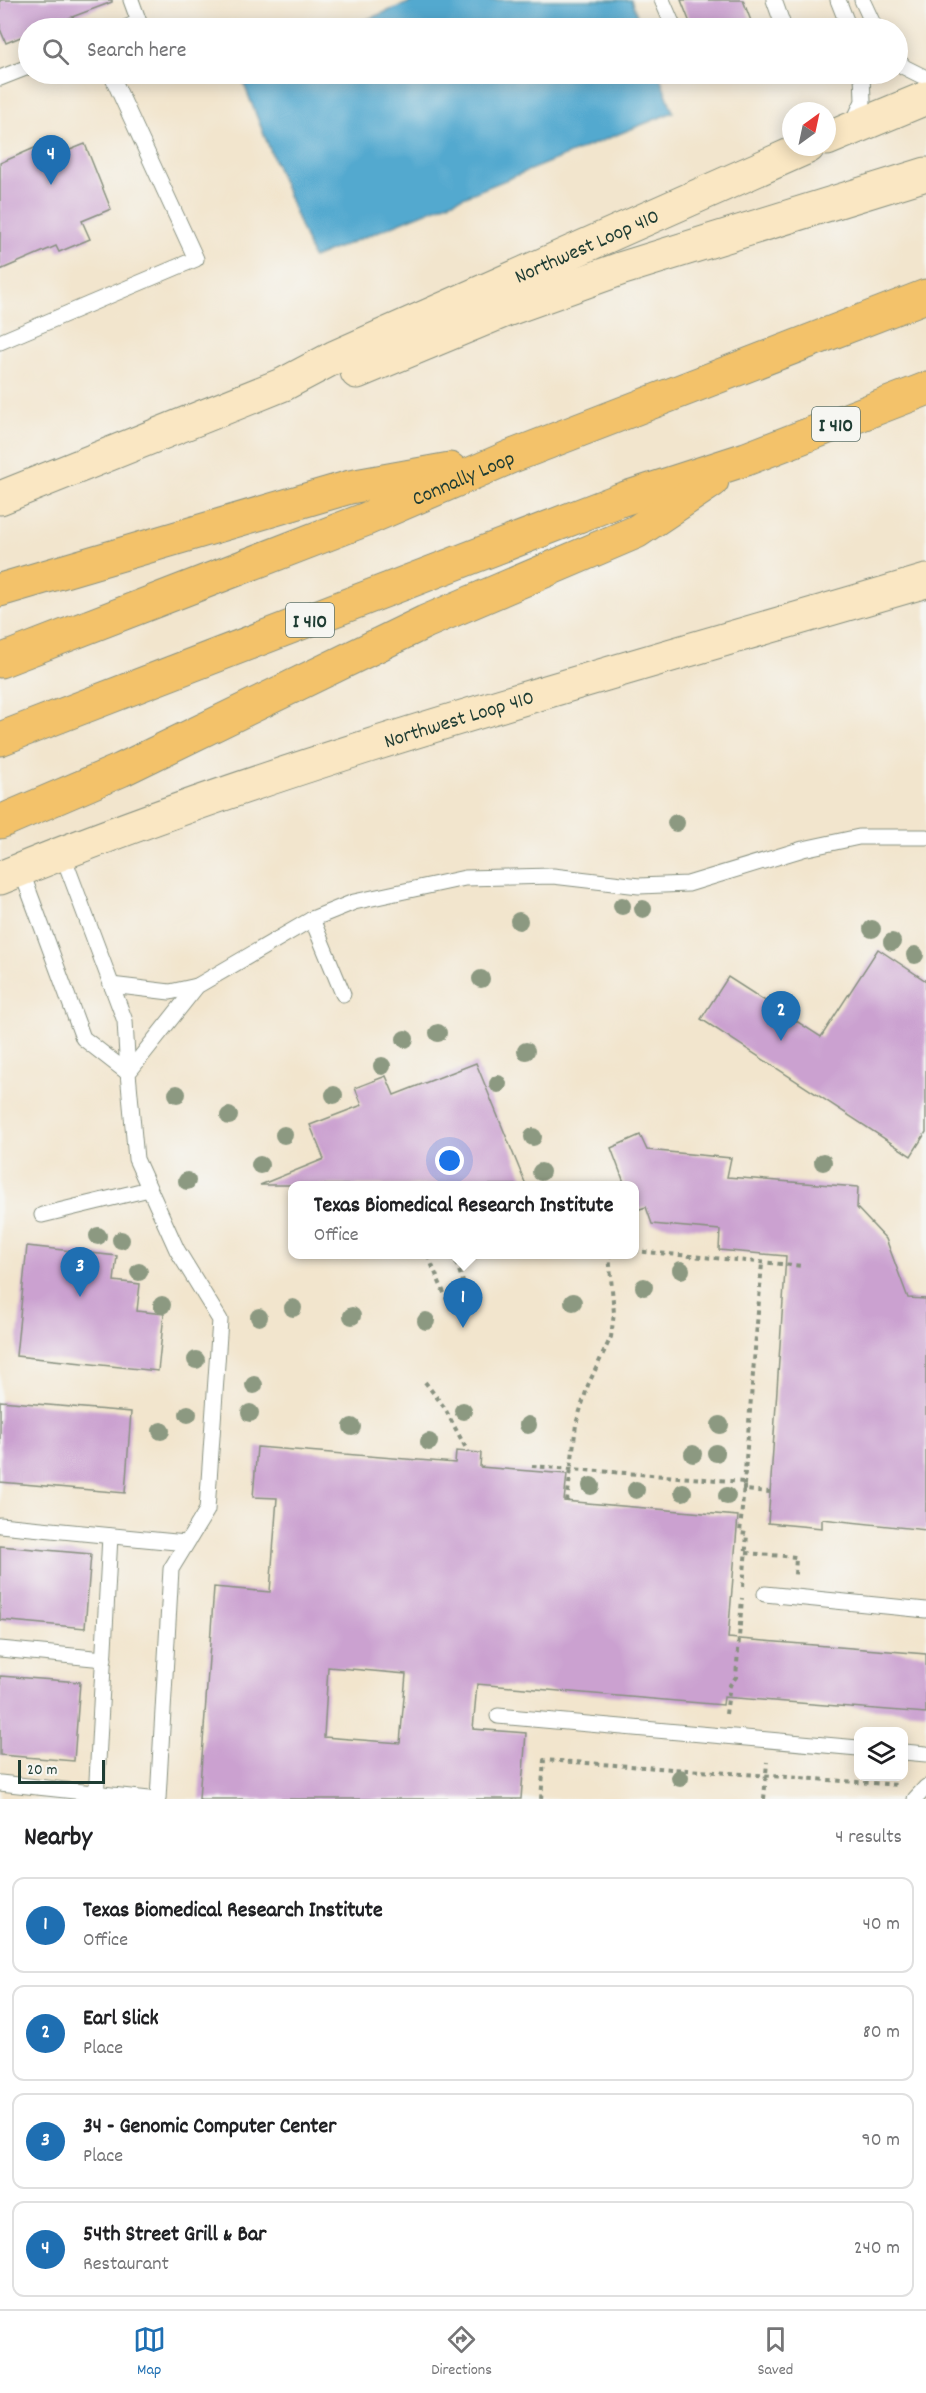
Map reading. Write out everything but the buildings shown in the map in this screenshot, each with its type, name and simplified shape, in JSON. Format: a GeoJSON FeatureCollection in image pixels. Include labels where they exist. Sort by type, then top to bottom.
{"type":"FeatureCollection","features":[{"type":"Feature","properties":{"kind":"highway","name":"Connally Loop"},"geometry":{"type":"LineString","coordinates":[[0,661],[364,520],[510,457],[926,296]]}},
{"type":"Feature","properties":{"kind":"highway","name":"I 410"},"geometry":{"type":"LineString","coordinates":[[0,739],[620,500],[746,459],[926,389]]}},
{"type":"Feature","properties":{"kind":"highway"},"geometry":{"type":"LineString","coordinates":[[0,590],[350,488],[510,457]]}},
{"type":"Feature","properties":{"kind":"highway"},"geometry":{"type":"LineString","coordinates":[[0,822],[121,770],[434,617],[636,532],[746,459]]}},
{"type":"Feature","properties":{"kind":"main road"},"geometry":{"type":"LineString","coordinates":[[838,134],[926,98]]}},
{"type":"Feature","properties":{"kind":"main road","name":"Northwest Loop 410"},"geometry":{"type":"LineString","coordinates":[[0,498],[284,384],[335,357],[788,156]]}},
{"type":"Feature","properties":{"kind":"main road"},"geometry":{"type":"LineString","coordinates":[[284,384],[353,373],[506,310],[620,268],[926,174]]}},
{"type":"Feature","properties":{"kind":"main road","name":"Northwest Loop 410"},"geometry":{"type":"LineString","coordinates":[[10,874],[199,801],[300,767],[926,581]]}},
{"type":"Feature","properties":{"kind":"lane"},"geometry":{"type":"LineString","coordinates":[[131,0],[138,18]]}},
{"type":"Feature","properties":{"kind":"lane"},"geometry":{"type":"LineString","coordinates":[[662,0],[670,18]]}},
{"type":"Feature","properties":{"kind":"lane"},"geometry":{"type":"LineString","coordinates":[[774,0],[780,18]]}},
{"type":"Feature","properties":{"kind":"lane"},"geometry":{"type":"LineString","coordinates":[[838,0],[845,18]]}},
{"type":"Feature","properties":{"kind":"lane"},"geometry":{"type":"LineString","coordinates":[[862,0],[870,18]]}},
{"type":"Feature","properties":{"kind":"lane"},"geometry":{"type":"LineString","coordinates":[[908,69],[926,78]]}},
{"type":"Feature","properties":{"kind":"lane"},"geometry":{"type":"LineString","coordinates":[[0,78],[18,71]]}},
{"type":"Feature","properties":{"kind":"lane"},"geometry":{"type":"LineString","coordinates":[[0,342],[196,259],[116,84]]}},
{"type":"Feature","properties":{"kind":"lane"},"geometry":{"type":"LineString","coordinates":[[838,134],[863,101],[862,84]]}},
{"type":"Feature","properties":{"kind":"lane"},"geometry":{"type":"LineString","coordinates":[[111,985],[170,992],[197,986],[312,919],[354,902],[465,878],[553,876],[639,886],[688,884],[803,849],[859,837],[926,837]]}},
{"type":"Feature","properties":{"kind":"lane"},"geometry":{"type":"LineString","coordinates":[[62,853],[125,1021],[136,1159],[177,1251],[219,1320],[207,1509],[171,1569],[158,1799]]}},
{"type":"Feature","properties":{"kind":"lane"},"geometry":{"type":"LineString","coordinates":[[10,874],[83,1038],[128,1073]]}},
{"type":"Feature","properties":{"kind":"lane"},"geometry":{"type":"LineString","coordinates":[[312,919],[343,994]]}},
{"type":"Feature","properties":{"kind":"lane"},"geometry":{"type":"LineString","coordinates":[[128,1073],[197,986]]}},
{"type":"Feature","properties":{"kind":"lane"},"geometry":{"type":"LineString","coordinates":[[42,1215],[149,1188]]}},
{"type":"Feature","properties":{"kind":"lane"},"geometry":{"type":"LineString","coordinates":[[0,1524],[186,1543]]}},
{"type":"Feature","properties":{"kind":"lane"},"geometry":{"type":"LineString","coordinates":[[96,1796],[110,1536]]}},
{"type":"Feature","properties":{"kind":"lane"},"geometry":{"type":"LineString","coordinates":[[765,1594],[926,1610]]}},
{"type":"Feature","properties":{"kind":"lane"},"geometry":{"type":"LineString","coordinates":[[0,1649],[104,1659]]}},
{"type":"Feature","properties":{"kind":"lane"},"geometry":{"type":"LineString","coordinates":[[498,1716],[854,1748]]}},
{"type":"Feature","properties":{"kind":"lane"},"geometry":{"type":"LineString","coordinates":[[908,1752],[926,1754]]}},
{"type":"Feature","properties":{"kind":"lane"},"geometry":{"type":"LineString","coordinates":[[0,1783],[96,1796],[149,1799]]}},
{"type":"Feature","properties":{"kind":"lane"},"geometry":{"type":"LineString","coordinates":[[915,1799],[926,1788]]}},
{"type":"Feature","properties":{"kind":"path"},"geometry":{"type":"LineString","coordinates":[[639,1251],[804,1266]]}},
{"type":"Feature","properties":{"kind":"path"},"geometry":{"type":"LineString","coordinates":[[429,1259],[451,1309]]}},
{"type":"Feature","properties":{"kind":"path"},"geometry":{"type":"LineString","coordinates":[[455,1259],[466,1290]]}},
{"type":"Feature","properties":{"kind":"path"},"geometry":{"type":"LineString","coordinates":[[567,1502],[576,1425],[588,1385],[610,1337],[614,1313],[609,1259]]}},
{"type":"Feature","properties":{"kind":"path"},"geometry":{"type":"LineString","coordinates":[[723,1736],[730,1684],[736,1677],[747,1534],[740,1533],[762,1263]]}},
{"type":"Feature","properties":{"kind":"path"},"geometry":{"type":"LineString","coordinates":[[425,1382],[444,1407],[468,1452]]}},
{"type":"Feature","properties":{"kind":"path"},"geometry":{"type":"LineString","coordinates":[[532,1466],[744,1482],[744,1490]]}},
{"type":"Feature","properties":{"kind":"path"},"geometry":{"type":"LineString","coordinates":[[744,1490],[770,1492]]}},
{"type":"Feature","properties":{"kind":"path"},"geometry":{"type":"LineString","coordinates":[[746,1553],[796,1557],[792,1597]]}},
{"type":"Feature","properties":{"kind":"path"},"geometry":{"type":"LineString","coordinates":[[764,1799],[770,1740]]}},
{"type":"Feature","properties":{"kind":"path"},"geometry":{"type":"LineString","coordinates":[[541,1799],[544,1760],[926,1788]]}},
{"type":"Feature","properties":{"kind":"water"},"geometry":{"type":"Polygon","coordinates":[[[416,0],[631,0],[638,18],[370,18],[416,0]]]}},
{"type":"Feature","properties":{"kind":"water"},"geometry":{"type":"Polygon","coordinates":[[[244,84],[663,84],[673,112],[313,258],[244,84]]]}},
{"type":"Feature","properties":{"kind":"place","name":"54th Street Grill & Bar"},"geometry":{"type":"Point","coordinates":[51,185]}},
{"type":"Feature","properties":{"kind":"place","name":"Earl Slick"},"geometry":{"type":"Point","coordinates":[781,1041]}},
{"type":"Feature","properties":{"kind":"place","name":"34 - Genomic Computer Center"},"geometry":{"type":"Point","coordinates":[80,1297]}},
{"type":"Feature","properties":{"kind":"place","name":"Texas Biomedical Research Institute"},"geometry":{"type":"Point","coordinates":[463,1328]}}]}
